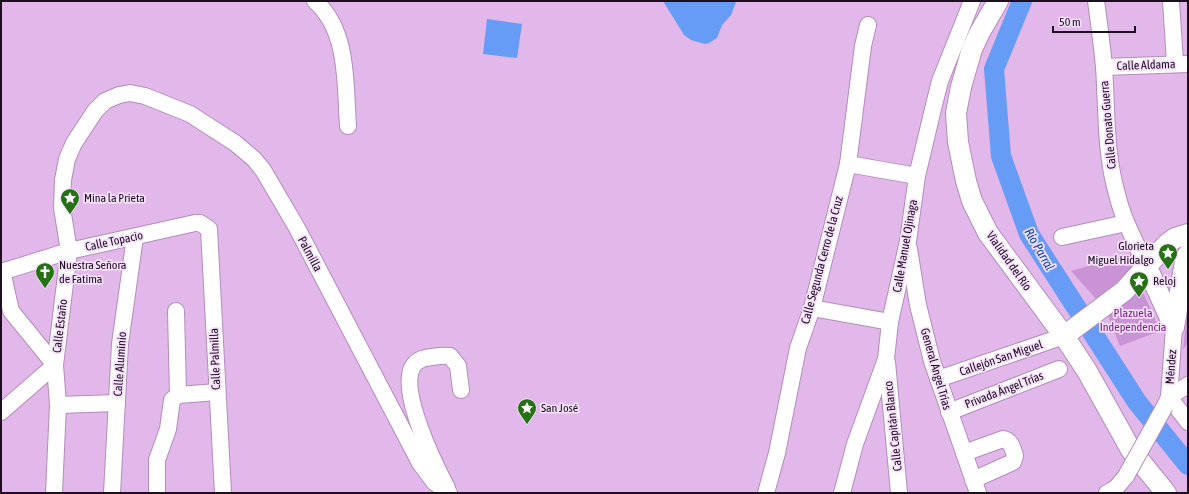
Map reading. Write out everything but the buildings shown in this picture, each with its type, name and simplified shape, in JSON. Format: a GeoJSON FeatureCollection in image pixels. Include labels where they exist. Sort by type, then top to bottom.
{"type":"FeatureCollection","features":[{"type":"Feature","properties":{"kind":"main road","name":"Vialidad del Río"},"geometry":{"type":"LineString","coordinates":[[998,1],[985,22],[972,49],[961,87],[956,113],[958,142],[966,182],[980,219],[1004,256],[1069,332],[1096,386],[1131,450],[1166,493]]}},
{"type":"Feature","properties":{"kind":"main road"},"geometry":{"type":"LineString","coordinates":[[1069,332],[1124,291],[1175,238],[1188,234]]}},
{"type":"Feature","properties":{"kind":"main road"},"geometry":{"type":"LineString","coordinates":[[1152,261],[1169,256],[1186,265]]}},
{"type":"Feature","properties":{"kind":"main road"},"geometry":{"type":"LineString","coordinates":[[1152,261],[1156,287],[1174,327]]}},
{"type":"Feature","properties":{"kind":"main road"},"geometry":{"type":"LineString","coordinates":[[1124,291],[1156,287],[1167,290],[1186,265]]}},
{"type":"Feature","properties":{"kind":"main road"},"geometry":{"type":"LineString","coordinates":[[1174,327],[1186,265]]}},
{"type":"Feature","properties":{"kind":"street"},"geometry":{"type":"LineString","coordinates":[[315,1],[329,18],[342,49],[348,126]]}},
{"type":"Feature","properties":{"kind":"street","name":"Calle Manuel Ojinaga"},"geometry":{"type":"LineString","coordinates":[[842,493],[855,444],[886,359],[890,322],[908,241],[917,176],[940,81],[972,1]]}},
{"type":"Feature","properties":{"kind":"street","name":"Calle Donato Guerra"},"geometry":{"type":"LineString","coordinates":[[1096,1],[1104,67],[1110,162],[1116,194],[1126,223],[1152,261]]}},
{"type":"Feature","properties":{"kind":"street"},"geometry":{"type":"LineString","coordinates":[[1171,1],[1181,64]]}},
{"type":"Feature","properties":{"kind":"street","name":"Calle Segunda Cerro de la Cruz"},"geometry":{"type":"LineString","coordinates":[[766,493],[777,453],[798,348],[812,308],[848,164],[863,46],[868,25]]}},
{"type":"Feature","properties":{"kind":"street","name":"Calle Aldama"},"geometry":{"type":"LineString","coordinates":[[1104,67],[1181,64]]}},
{"type":"Feature","properties":{"kind":"street","name":"Palmilla"},"geometry":{"type":"LineString","coordinates":[[105,101],[119,94],[130,93],[145,96],[190,114],[217,130],[254,159],[272,183],[297,228],[420,463],[434,482],[449,493]]}},
{"type":"Feature","properties":{"kind":"street","name":"Calle Estaño"},"geometry":{"type":"LineString","coordinates":[[54,493],[58,405],[55,365],[69,251],[62,208],[63,180],[67,159],[84,126],[105,101]]}},
{"type":"Feature","properties":{"kind":"street"},"geometry":{"type":"LineString","coordinates":[[933,109],[956,113]]}},
{"type":"Feature","properties":{"kind":"street"},"geometry":{"type":"LineString","coordinates":[[848,164],[917,176]]}},
{"type":"Feature","properties":{"kind":"street","name":"Calle Topacio"},"geometry":{"type":"LineString","coordinates":[[2,272],[69,251],[195,223],[200,223],[206,226]]}},
{"type":"Feature","properties":{"kind":"street"},"geometry":{"type":"LineString","coordinates":[[1062,237],[1126,223]]}},
{"type":"Feature","properties":{"kind":"street","name":"Calle Palmilla"},"geometry":{"type":"LineString","coordinates":[[206,226],[210,234],[223,493]]}},
{"type":"Feature","properties":{"kind":"street","name":"Calle Aluminio"},"geometry":{"type":"LineString","coordinates":[[112,493],[120,344],[135,237]]}},
{"type":"Feature","properties":{"kind":"street","name":"General Angel Trías"},"geometry":{"type":"LineString","coordinates":[[908,241],[918,305],[938,379],[976,486]]}},
{"type":"Feature","properties":{"kind":"street"},"geometry":{"type":"LineString","coordinates":[[2,272],[6,315],[55,365],[3,406]]}},
{"type":"Feature","properties":{"kind":"street"},"geometry":{"type":"LineString","coordinates":[[812,308],[890,322]]}},
{"type":"Feature","properties":{"kind":"street"},"geometry":{"type":"LineString","coordinates":[[157,493],[157,460],[168,429],[174,399],[176,311]]}},
{"type":"Feature","properties":{"kind":"street","name":"Méndez"},"geometry":{"type":"LineString","coordinates":[[1167,402],[1174,327]]}},
{"type":"Feature","properties":{"kind":"street","name":"Callejón San Miguel"},"geometry":{"type":"LineString","coordinates":[[938,379],[1069,332]]}},
{"type":"Feature","properties":{"kind":"street"},"geometry":{"type":"LineString","coordinates":[[449,493],[420,429],[411,387],[410,376],[414,365],[424,358],[445,355],[450,356],[458,366],[461,390]]}},
{"type":"Feature","properties":{"kind":"street","name":"Calle Capitán Blanco"},"geometry":{"type":"LineString","coordinates":[[886,359],[899,493]]}},
{"type":"Feature","properties":{"kind":"street","name":"Privada Ángel Trías"},"geometry":{"type":"LineString","coordinates":[[949,412],[1059,369]]}},
{"type":"Feature","properties":{"kind":"street"},"geometry":{"type":"LineString","coordinates":[[1110,493],[1126,476],[1167,402],[1188,385]]}},
{"type":"Feature","properties":{"kind":"street"},"geometry":{"type":"LineString","coordinates":[[174,399],[217,392]]}},
{"type":"Feature","properties":{"kind":"street"},"geometry":{"type":"LineString","coordinates":[[1167,402],[1188,422]]}},
{"type":"Feature","properties":{"kind":"street"},"geometry":{"type":"LineString","coordinates":[[58,405],[118,403]]}},
{"type":"Feature","properties":{"kind":"street"},"geometry":{"type":"LineString","coordinates":[[964,453],[1003,439],[1010,442],[1016,456],[1013,462],[976,486]]}},
{"type":"Feature","properties":{"kind":"green space"},"geometry":{"type":"Polygon","coordinates":[[[1131,254],[1135,268],[1096,299],[1071,271],[1131,254]]]}},
{"type":"Feature","properties":{"kind":"green space","name":"Plazuela Independencia"},"geometry":{"type":"Polygon","coordinates":[[[1137,294],[1144,294],[1160,331],[1120,346],[1107,313],[1137,294]]]}},
{"type":"Feature","properties":{"kind":"green space"},"geometry":{"type":"Polygon","coordinates":[[[1188,303],[1188,342],[1183,350],[1188,303]]]}},
{"type":"Feature","properties":{"kind":"water"},"geometry":{"type":"Polygon","coordinates":[[[663,1],[736,2],[731,15],[722,25],[717,38],[705,44],[691,40],[684,35],[663,1]]]}},
{"type":"Feature","properties":{"kind":"water"},"geometry":{"type":"Polygon","coordinates":[[[487,19],[522,24],[517,58],[483,54],[487,19]]]}},
{"type":"Feature","properties":{"kind":"waterway","name":"Río Parral"},"geometry":{"type":"LineString","coordinates":[[1022,1],[994,69],[1001,156],[1029,234],[1137,402],[1188,465]]}},
{"type":"Feature","properties":{"kind":"place","name":"Mina la Prieta"},"geometry":{"type":"Point","coordinates":[70,215]}},
{"type":"Feature","properties":{"kind":"place","name":"Glorieta Miguel Hidalgo"},"geometry":{"type":"Point","coordinates":[1168,270]}},
{"type":"Feature","properties":{"kind":"place","name":"Nuestra Señora de Fatima"},"geometry":{"type":"Point","coordinates":[45,289]}},
{"type":"Feature","properties":{"kind":"place","name":"Reloj"},"geometry":{"type":"Point","coordinates":[1139,298]}},
{"type":"Feature","properties":{"kind":"place","name":"San José"},"geometry":{"type":"Point","coordinates":[527,425]}}]}
